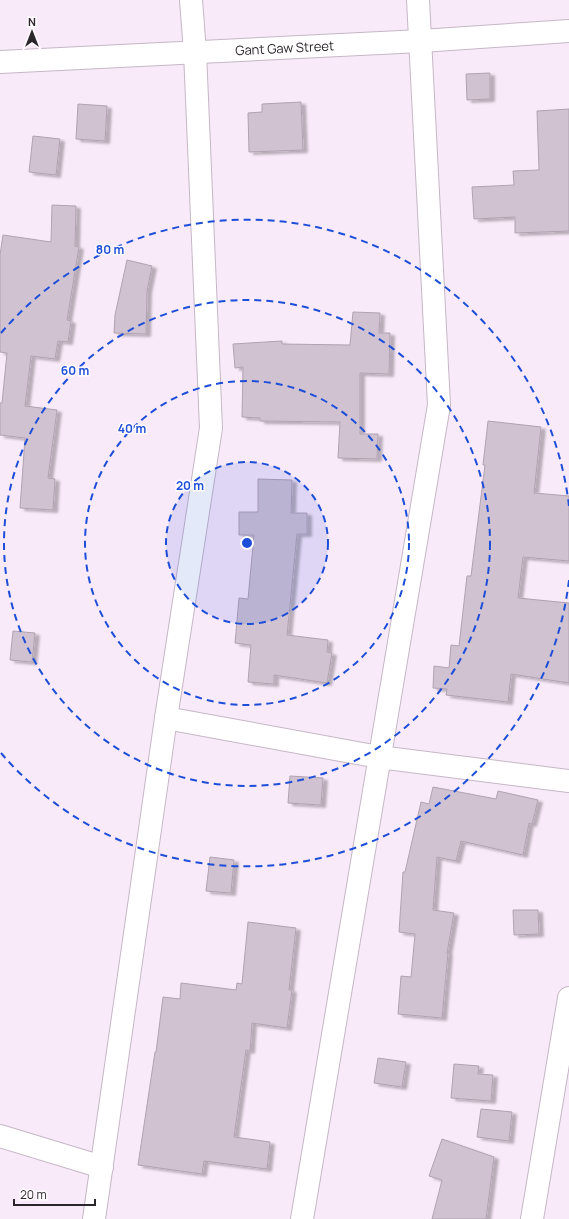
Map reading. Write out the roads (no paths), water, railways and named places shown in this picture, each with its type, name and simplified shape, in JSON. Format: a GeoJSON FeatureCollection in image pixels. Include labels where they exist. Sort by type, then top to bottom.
{"type":"FeatureCollection","features":[{"type":"Feature","properties":{"kind":"street"},"geometry":{"type":"LineString","coordinates":[[94,1219],[166,718],[211,428],[191,0]]}},
{"type":"Feature","properties":{"kind":"street"},"geometry":{"type":"LineString","coordinates":[[302,1219],[439,405],[418,0]]}},
{"type":"Feature","properties":{"kind":"street","name":"Gant Gaw Street"},"geometry":{"type":"LineString","coordinates":[[0,62],[421,41],[569,31]]}},
{"type":"Feature","properties":{"kind":"street"},"geometry":{"type":"LineString","coordinates":[[166,718],[379,757],[569,781]]}},
{"type":"Feature","properties":{"kind":"street"},"geometry":{"type":"LineString","coordinates":[[532,1219],[569,998]]}},
{"type":"Feature","properties":{"kind":"street"},"geometry":{"type":"LineString","coordinates":[[0,1136],[102,1167]]}}]}
